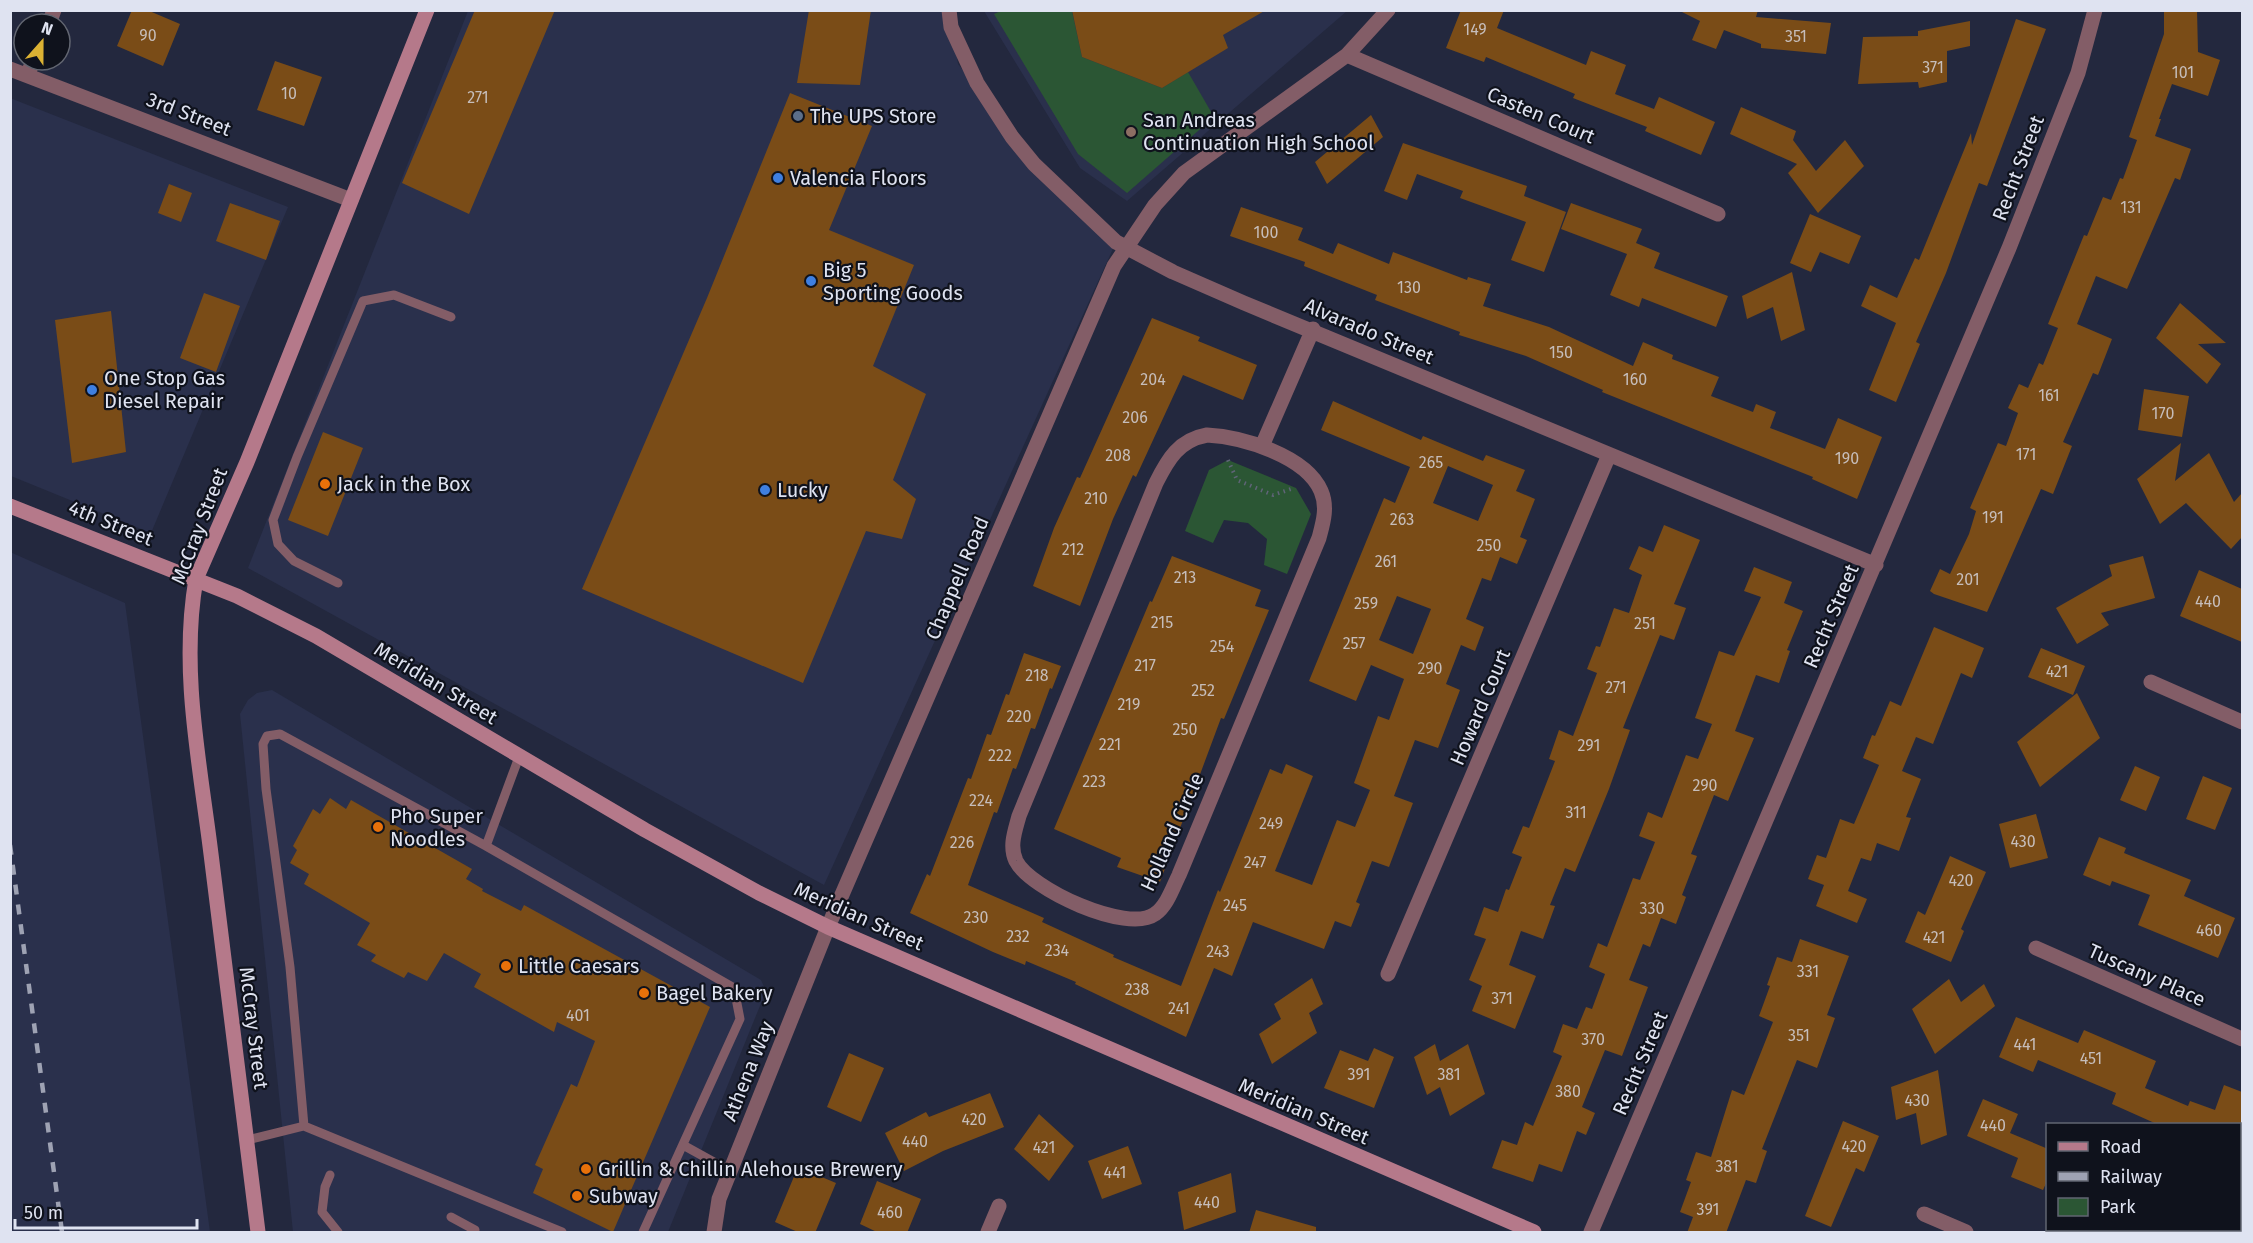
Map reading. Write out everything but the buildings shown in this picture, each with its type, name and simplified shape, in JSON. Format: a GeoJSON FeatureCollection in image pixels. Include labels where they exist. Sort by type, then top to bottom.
{"type":"FeatureCollection","features":[{"type":"Feature","properties":{"kind":"street","name":"McCray Street"},"geometry":{"type":"LineString","coordinates":[[258,1233],[189,662],[196,579],[247,462],[427,10]]}},
{"type":"Feature","properties":{"kind":"street","name":"Alvarado Street"},"geometry":{"type":"LineString","coordinates":[[949,10],[951,27],[964,58],[1012,137],[1034,164],[1116,242],[1173,272],[1876,565]]}},
{"type":"Feature","properties":{"kind":"street","name":"Chappell Road"},"geometry":{"type":"LineString","coordinates":[[828,927],[1114,266],[1155,206],[1184,173],[1347,55],[1388,10]]}},
{"type":"Feature","properties":{"kind":"street","name":"Recht Street"},"geometry":{"type":"LineString","coordinates":[[1591,1233],[2009,249],[2078,73],[2095,10]]}},
{"type":"Feature","properties":{"kind":"street","name":"Casten Court"},"geometry":{"type":"LineString","coordinates":[[1347,55],[1718,214]]}},
{"type":"Feature","properties":{"kind":"street","name":"3rd Street"},"geometry":{"type":"LineString","coordinates":[[10,69],[351,200]]}},
{"type":"Feature","properties":{"kind":"street"},"geometry":{"type":"LineString","coordinates":[[1262,446],[1312,329]]}},
{"type":"Feature","properties":{"kind":"street","name":"Holland Circle"},"geometry":{"type":"LineString","coordinates":[[1207,435],[1230,436],[1262,446],[1280,455],[1315,481],[1323,499],[1324,516],[1319,538],[1179,875],[1163,906],[1156,913],[1140,920],[1103,914],[1051,890],[1020,868],[1012,851],[1019,816],[1151,494],[1169,458],[1181,445],[1207,435]]}},
{"type":"Feature","properties":{"kind":"street","name":"Howard Court"},"geometry":{"type":"LineString","coordinates":[[1388,974],[1609,455]]}},
{"type":"Feature","properties":{"kind":"street","name":"4th Street"},"geometry":{"type":"LineString","coordinates":[[10,506],[196,579]]}},
{"type":"Feature","properties":{"kind":"street","name":"Meridian Street"},"geometry":{"type":"LineString","coordinates":[[196,579],[237,596],[316,636],[519,757],[759,893],[828,927],[1534,1233]]}},
{"type":"Feature","properties":{"kind":"street"},"geometry":{"type":"LineString","coordinates":[[2151,682],[2242,722]]}},
{"type":"Feature","properties":{"kind":"street","name":"Athena Way"},"geometry":{"type":"LineString","coordinates":[[714,1233],[719,1199],[828,927]]}},
{"type":"Feature","properties":{"kind":"street","name":"Tuscany Place"},"geometry":{"type":"LineString","coordinates":[[2036,948],[2242,1039]]}},
{"type":"Feature","properties":{"kind":"street"},"geometry":{"type":"LineString","coordinates":[[988,1233],[999,1206]]}},
{"type":"Feature","properties":{"kind":"street"},"geometry":{"type":"LineString","coordinates":[[1924,1214],[1966,1233]]}},
{"type":"Feature","properties":{"kind":"lane"},"geometry":{"type":"LineString","coordinates":[[338,583],[294,561],[278,544],[273,520],[297,456],[363,301],[394,295],[451,316]]}},
{"type":"Feature","properties":{"kind":"lane"},"geometry":{"type":"LineString","coordinates":[[304,1126],[290,967],[262,744],[267,736],[280,734],[486,846],[734,988],[740,1019],[643,1233]]}},
{"type":"Feature","properties":{"kind":"lane"},"geometry":{"type":"LineString","coordinates":[[486,846],[519,757]]}},
{"type":"Feature","properties":{"kind":"lane"},"geometry":{"type":"LineString","coordinates":[[247,1140],[304,1126],[562,1233]]}},
{"type":"Feature","properties":{"kind":"lane"},"geometry":{"type":"LineString","coordinates":[[683,1145],[730,1171]]}},
{"type":"Feature","properties":{"kind":"lane"},"geometry":{"type":"LineString","coordinates":[[330,1174],[324,1187],[322,1212],[338,1233]]}},
{"type":"Feature","properties":{"kind":"lane"},"geometry":{"type":"LineString","coordinates":[[451,1217],[475,1230]]}},
{"type":"Feature","properties":{"kind":"path"},"geometry":{"type":"LineString","coordinates":[[1228,460],[1237,480],[1273,495],[1296,488]]}},
{"type":"Feature","properties":{"kind":"shaded area"},"geometry":{"type":"Polygon","coordinates":[[[468,11],[949,11],[958,64],[1041,170],[1116,242],[824,885],[248,568],[468,11]]]}},
{"type":"Feature","properties":{"kind":"shaded area","name":"San Andreas Continuation High School"},"geometry":{"type":"Polygon","coordinates":[[[984,11],[1347,11],[1127,201],[1080,168],[984,11]]]}},
{"type":"Feature","properties":{"kind":"shaded area"},"geometry":{"type":"Polygon","coordinates":[[[10,98],[288,207],[151,533],[11,476],[10,98]]]}},
{"type":"Feature","properties":{"kind":"shaded area"},"geometry":{"type":"Polygon","coordinates":[[[10,552],[125,603],[210,1232],[11,1232],[10,552]]]}},
{"type":"Feature","properties":{"kind":"shaded area"},"geometry":{"type":"Polygon","coordinates":[[[272,690],[761,980],[766,991],[668,1232],[293,1232],[240,714],[248,700],[257,693],[272,690]]]}},
{"type":"Feature","properties":{"kind":"green space"},"geometry":{"type":"Polygon","coordinates":[[[1001,11],[1072,11],[1082,57],[1162,88],[1188,72],[1214,117],[1127,193],[1078,154],[994,14],[1001,11]]]}},
{"type":"Feature","properties":{"kind":"green space"},"geometry":{"type":"Polygon","coordinates":[[[1228,460],[1296,488],[1311,514],[1287,574],[1264,565],[1267,539],[1248,523],[1224,520],[1213,543],[1185,531],[1209,470],[1228,460]]]}},
{"type":"Feature","properties":{"kind":"railway"},"geometry":{"type":"LineString","coordinates":[[10,845],[62,1232]]}},
{"type":"Feature","properties":{"kind":"place","name":"The UPS Store"},"geometry":{"type":"Point","coordinates":[798,116]}},
{"type":"Feature","properties":{"kind":"place","name":"San Andreas Continuation High School"},"geometry":{"type":"Point","coordinates":[1131,132]}},
{"type":"Feature","properties":{"kind":"place","name":"Valencia Floors"},"geometry":{"type":"Point","coordinates":[778,178]}},
{"type":"Feature","properties":{"kind":"place","name":"Big 5 Sporting Goods"},"geometry":{"type":"Point","coordinates":[811,281]}},
{"type":"Feature","properties":{"kind":"place","name":"One Stop Gas Diesel Repair"},"geometry":{"type":"Point","coordinates":[92,390]}},
{"type":"Feature","properties":{"kind":"place","name":"Jack in the Box"},"geometry":{"type":"Point","coordinates":[325,484]}},
{"type":"Feature","properties":{"kind":"place","name":"Lucky"},"geometry":{"type":"Point","coordinates":[765,490]}},
{"type":"Feature","properties":{"kind":"place","name":"Pho Super Noodles"},"geometry":{"type":"Point","coordinates":[378,827]}},
{"type":"Feature","properties":{"kind":"place","name":"Little Caesars"},"geometry":{"type":"Point","coordinates":[506,966]}},
{"type":"Feature","properties":{"kind":"place","name":"Bagel Bakery"},"geometry":{"type":"Point","coordinates":[644,993]}},
{"type":"Feature","properties":{"kind":"place","name":"Grillin & Chillin Alehouse Brewery"},"geometry":{"type":"Point","coordinates":[586,1169]}},
{"type":"Feature","properties":{"kind":"place","name":"Subway"},"geometry":{"type":"Point","coordinates":[577,1196]}}]}
